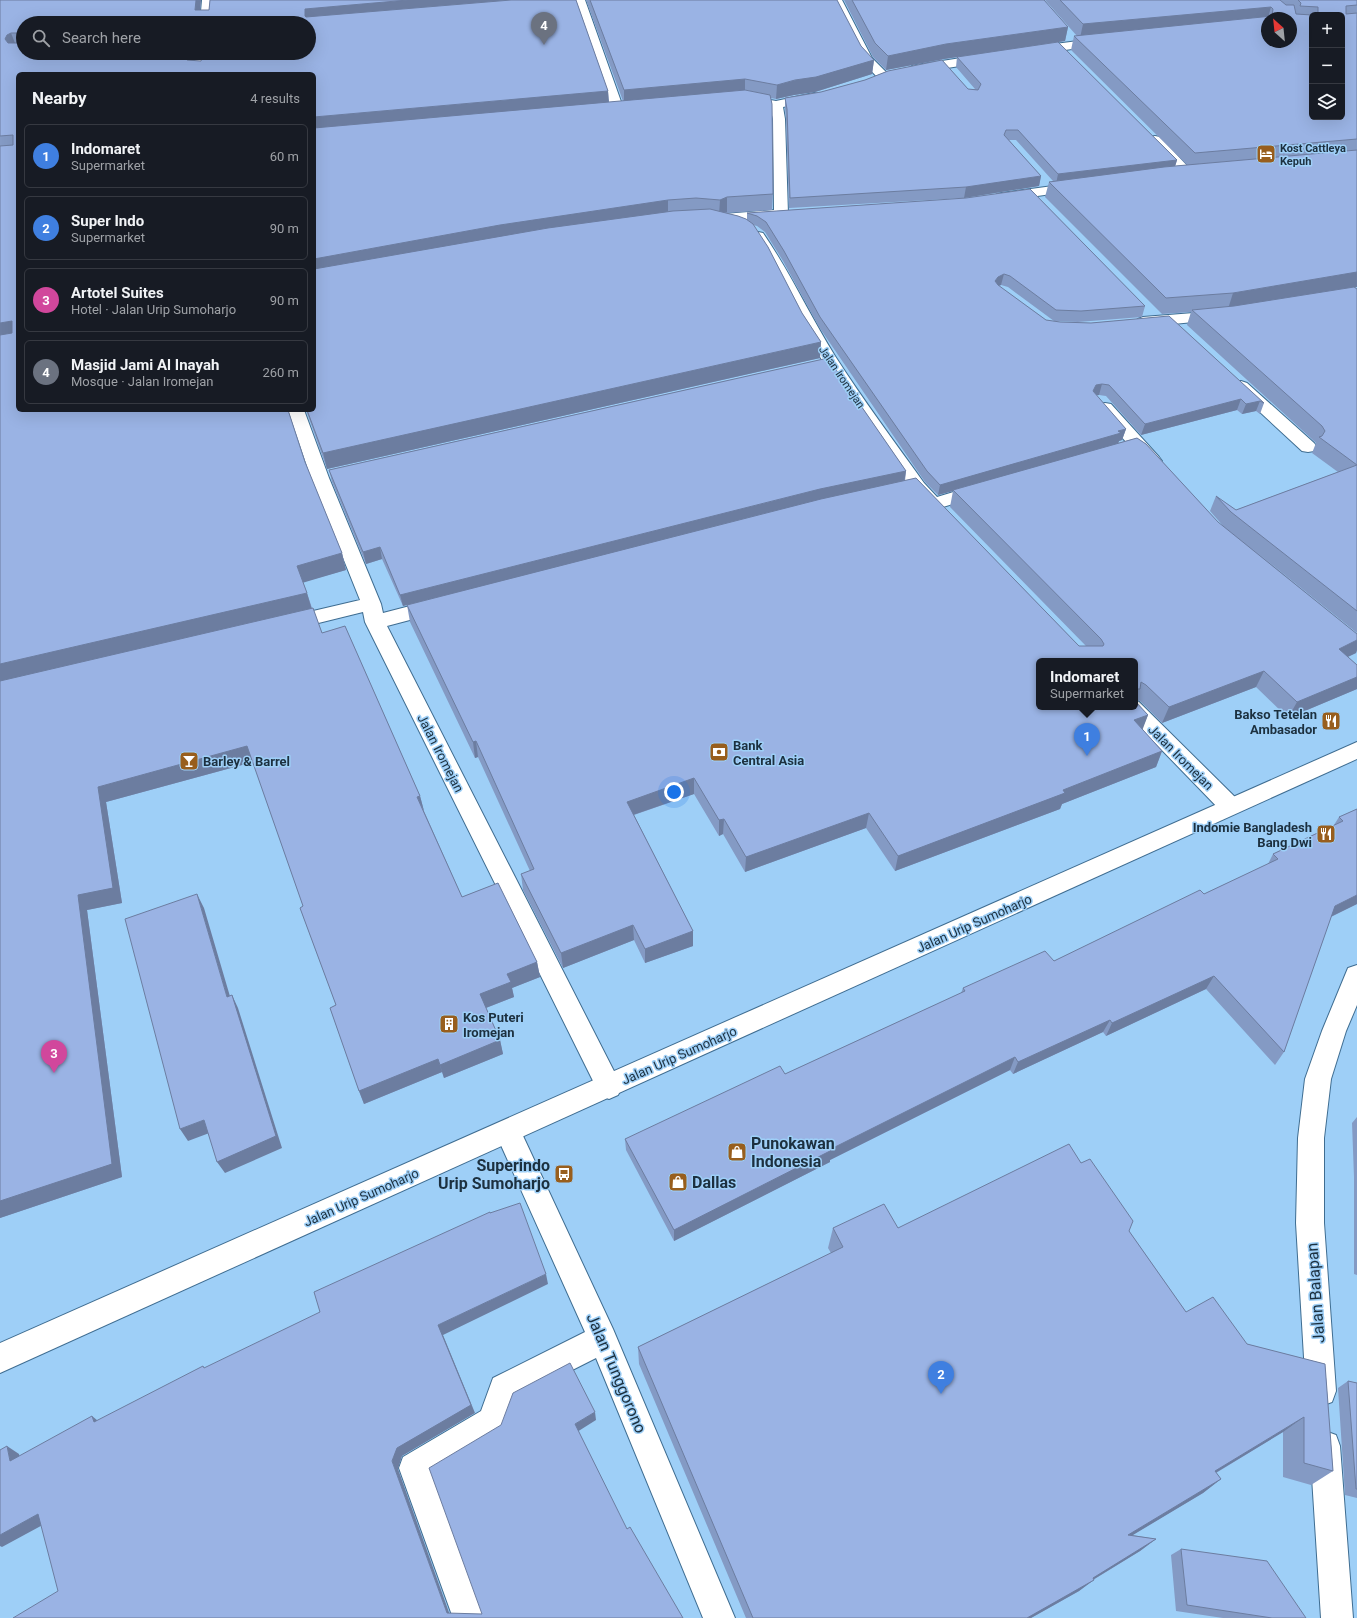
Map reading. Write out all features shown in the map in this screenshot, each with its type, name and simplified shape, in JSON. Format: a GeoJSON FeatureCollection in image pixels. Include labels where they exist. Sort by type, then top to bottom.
{"type":"FeatureCollection","features":[{"type":"Feature","properties":{"kind":"street"},"geometry":{"type":"LineString","coordinates":[[207,16],[208,0]]}},
{"type":"Feature","properties":{"kind":"street"},"geometry":{"type":"LineString","coordinates":[[836,0],[867,60],[887,75],[872,80]]}},
{"type":"Feature","properties":{"kind":"street"},"geometry":{"type":"LineString","coordinates":[[577,2],[618,110]]}},
{"type":"Feature","properties":{"kind":"street"},"geometry":{"type":"LineString","coordinates":[[1066,33],[1076,44]]}},
{"type":"Feature","properties":{"kind":"street"},"geometry":{"type":"LineString","coordinates":[[1018,53],[1114,40]]}},
{"type":"Feature","properties":{"kind":"street"},"geometry":{"type":"LineString","coordinates":[[1060,47],[1070,57]]}},
{"type":"Feature","properties":{"kind":"street"},"geometry":{"type":"LineString","coordinates":[[906,71],[996,56]]}},
{"type":"Feature","properties":{"kind":"street"},"geometry":{"type":"LineString","coordinates":[[198,72],[201,60]]}},
{"type":"Feature","properties":{"kind":"street"},"geometry":{"type":"LineString","coordinates":[[944,64],[953,74]]}},
{"type":"Feature","properties":{"kind":"street"},"geometry":{"type":"LineString","coordinates":[[729,101],[745,99],[776,105],[794,100],[816,97],[827,93]]}},
{"type":"Feature","properties":{"kind":"street"},"geometry":{"type":"LineString","coordinates":[[776,105],[779,119],[781,214],[797,213]]}},
{"type":"Feature","properties":{"kind":"street"},"geometry":{"type":"LineString","coordinates":[[602,112],[634,109]]}},
{"type":"Feature","properties":{"kind":"street"},"geometry":{"type":"LineString","coordinates":[[1145,131],[1187,174]]}},
{"type":"Feature","properties":{"kind":"street"},"geometry":{"type":"LineString","coordinates":[[1172,175],[1202,172]]}},
{"type":"Feature","properties":{"kind":"street"},"geometry":{"type":"LineString","coordinates":[[1041,179],[1052,190]]}},
{"type":"Feature","properties":{"kind":"street"},"geometry":{"type":"LineString","coordinates":[[986,200],[1087,185]]}},
{"type":"Feature","properties":{"kind":"street"},"geometry":{"type":"LineString","coordinates":[[1031,193],[1042,204]]}},
{"type":"Feature","properties":{"kind":"street","name":"Jalan Iromejan"},"geometry":{"type":"LineString","coordinates":[[781,214],[703,219],[743,227],[759,236],[775,262],[810,328],[824,364],[910,489],[939,509],[994,486]]}},
{"type":"Feature","properties":{"kind":"street"},"geometry":{"type":"LineString","coordinates":[[1146,310],[1187,336]]}},
{"type":"Feature","properties":{"kind":"street"},"geometry":{"type":"LineString","coordinates":[[1125,324],[1236,314]]}},
{"type":"Feature","properties":{"kind":"street"},"geometry":{"type":"LineString","coordinates":[[1227,373],[1308,447]]}},
{"type":"Feature","properties":{"kind":"street"},"geometry":{"type":"LineString","coordinates":[[1099,401],[1131,447],[1165,474]]}},
{"type":"Feature","properties":{"kind":"street","name":"Jalan Iromejan"},"geometry":{"type":"LineString","coordinates":[[297,412],[327,476],[373,613],[608,1086]]}},
{"type":"Feature","properties":{"kind":"street"},"geometry":{"type":"LineString","coordinates":[[270,627],[452,602]]}},
{"type":"Feature","properties":{"kind":"street","name":"Jalan Iromejan"},"geometry":{"type":"LineString","coordinates":[[1135,710],[1230,806]]}},
{"type":"Feature","properties":{"kind":"street","name":"Jalan Urip Sumoharjo"},"geometry":{"type":"LineString","coordinates":[[0,1358],[508,1132],[1357,750]]}},
{"type":"Feature","properties":{"kind":"street","name":"Jalan Balapan"},"geometry":{"type":"LineString","coordinates":[[1337,1618],[1310,1223],[1311,1138],[1318,1079],[1334,1031],[1357,975]]}},
{"type":"Feature","properties":{"kind":"street","name":"Jalan Tunggorono"},"geometry":{"type":"LineString","coordinates":[[508,1132],[603,1339],[719,1618]]}},
{"type":"Feature","properties":{"kind":"street"},"geometry":{"type":"LineString","coordinates":[[469,1618],[414,1468],[492,1421],[504,1388],[603,1339]]}},
{"type":"Feature","properties":{"kind":"building"},"geometry":{"type":"Polygon","coordinates":[[[0,0],[196,0],[195,10],[209,10],[210,0],[408,0],[305,9],[305,16],[16,16],[16,33],[7,35],[5,39],[8,43],[16,43],[16,60],[201,61],[316,60],[316,16],[511,0],[576,0],[608,91],[316,117],[316,72],[16,72],[16,412],[289,412],[305,462],[342,553],[297,566],[307,593],[0,664],[0,335],[12,333],[12,321],[0,323],[0,146],[13,145],[13,135],[0,136],[0,0]]]}},
{"type":"Feature","properties":{"kind":"building"},"geometry":{"type":"Polygon","coordinates":[[[590,0],[837,0],[861,46],[874,60],[816,77],[795,80],[777,85],[745,79],[624,90],[590,0]]]}},
{"type":"Feature","properties":{"kind":"building"},"geometry":{"type":"Polygon","coordinates":[[[852,0],[1044,0],[1068,27],[946,44],[888,56],[875,43],[852,0]]]}},
{"type":"Feature","properties":{"kind":"building"},"geometry":{"type":"Polygon","coordinates":[[[1060,0],[1280,0],[1286,5],[1294,5],[1296,12],[1273,12],[1273,9],[1271,7],[1083,24],[1060,0]]]}},
{"type":"Feature","properties":{"kind":"building"},"geometry":{"type":"Polygon","coordinates":[[[1298,0],[1357,0],[1357,5],[1346,6],[1346,14],[1357,13],[1357,139],[1195,153],[1074,36],[1261,17],[1261,48],[1297,48],[1297,14],[1309,15],[1309,120],[1345,120],[1345,12],[1318,12],[1318,7],[1300,6],[1301,3],[1298,0]]]}},
{"type":"Feature","properties":{"kind":"building"},"geometry":{"type":"Polygon","coordinates":[[[1058,42],[1177,160],[1058,174],[1018,130],[1006,130],[1004,135],[1041,176],[966,187],[790,198],[787,109],[785,98],[821,92],[865,80],[888,71],[942,60],[968,89],[978,90],[981,84],[957,57],[1058,42]]]}},
{"type":"Feature","properties":{"kind":"building"},"geometry":{"type":"Polygon","coordinates":[[[745,90],[770,95],[772,104],[773,194],[727,197],[720,200],[696,198],[668,200],[500,225],[316,259],[316,128],[745,90]]]}},
{"type":"Feature","properties":{"kind":"building"},"geometry":{"type":"Polygon","coordinates":[[[1357,150],[1357,272],[1233,293],[1166,298],[1049,182],[1164,167],[1357,150]]]}},
{"type":"Feature","properties":{"kind":"building"},"geometry":{"type":"Polygon","coordinates":[[[1030,189],[1145,306],[1081,311],[1056,310],[1010,276],[1004,274],[998,277],[995,281],[998,285],[1046,320],[1091,323],[1169,316],[1264,403],[1260,401],[1246,404],[1241,399],[1145,424],[1109,385],[1096,385],[1093,391],[1126,429],[1118,431],[1121,433],[940,485],[927,471],[820,317],[784,251],[766,222],[757,216],[747,213],[966,198],[1030,189]]]}},
{"type":"Feature","properties":{"kind":"building"},"geometry":{"type":"Polygon","coordinates":[[[710,209],[738,216],[753,224],[768,247],[802,313],[821,342],[323,453],[308,412],[316,412],[316,269],[548,228],[673,211],[710,209]]]}},
{"type":"Feature","properties":{"kind":"building"},"geometry":{"type":"Polygon","coordinates":[[[1354,287],[1357,289],[1357,465],[1319,437],[1322,436],[1325,431],[1322,426],[1192,310],[1234,306],[1354,287]]]}},
{"type":"Feature","properties":{"kind":"building"},"geometry":{"type":"Polygon","coordinates":[[[828,358],[906,471],[820,489],[400,595],[380,547],[363,552],[329,470],[828,358]]]}},
{"type":"Feature","properties":{"kind":"building"},"geometry":{"type":"Polygon","coordinates":[[[1137,438],[1146,444],[1218,522],[1357,634],[1357,640],[1339,649],[1357,665],[1357,677],[1297,702],[1264,671],[1169,707],[1141,682],[1140,689],[1138,689],[1138,658],[1036,658],[1036,710],[1138,710],[1138,704],[1148,715],[1134,720],[1162,751],[1063,790],[1065,793],[898,856],[869,813],[746,857],[724,819],[719,820],[694,778],[627,802],[693,931],[645,949],[633,925],[561,953],[521,874],[534,869],[476,741],[473,742],[407,605],[821,499],[916,478],[1079,646],[1103,646],[1104,644],[1101,639],[953,490],[1137,438]]]}},
{"type":"Feature","properties":{"kind":"building"},"geometry":{"type":"Polygon","coordinates":[[[1357,465],[1357,611],[1231,512],[1216,496],[1236,510],[1357,465]]]}},
{"type":"Feature","properties":{"kind":"building"},"geometry":{"type":"Polygon","coordinates":[[[313,608],[322,633],[345,626],[420,796],[417,797],[462,897],[498,883],[537,962],[507,974],[511,982],[480,994],[500,1040],[440,1065],[438,1059],[359,1091],[330,1008],[336,1005],[300,908],[303,906],[247,746],[98,787],[113,888],[78,895],[112,1164],[0,1201],[0,681],[313,608]]]}},
{"type":"Feature","properties":{"kind":"building"},"geometry":{"type":"Polygon","coordinates":[[[1357,809],[1357,895],[1335,906],[1284,1052],[1214,976],[1112,1023],[1110,1020],[1018,1062],[1015,1057],[831,1149],[832,1150],[674,1230],[625,1139],[780,1066],[785,1074],[965,991],[963,988],[1045,951],[1054,961],[1200,890],[1204,894],[1278,859],[1273,854],[1343,821],[1339,817],[1357,809]]]}},
{"type":"Feature","properties":{"kind":"building"},"geometry":{"type":"Polygon","coordinates":[[[197,894],[227,997],[232,995],[276,1136],[217,1162],[204,1120],[180,1129],[125,919],[197,894]]]}},
{"type":"Feature","properties":{"kind":"building"},"geometry":{"type":"Polygon","coordinates":[[[1069,1144],[1081,1163],[1090,1159],[1133,1221],[1129,1231],[1186,1312],[1213,1297],[1247,1344],[1325,1364],[1333,1471],[1304,1463],[1304,1417],[1215,1471],[1221,1479],[1128,1535],[1156,1539],[1093,1578],[1094,1580],[1027,1618],[753,1618],[638,1347],[843,1247],[833,1228],[884,1204],[898,1228],[1069,1144]]]}},
{"type":"Feature","properties":{"kind":"building"},"geometry":{"type":"Polygon","coordinates":[[[520,1203],[546,1274],[438,1325],[471,1405],[397,1448],[392,1461],[447,1613],[482,1614],[429,1468],[501,1425],[513,1393],[570,1363],[595,1412],[575,1424],[627,1529],[630,1527],[683,1618],[13,1618],[58,1591],[38,1514],[0,1535],[0,1450],[7,1446],[10,1461],[92,1416],[94,1422],[203,1366],[204,1368],[320,1312],[314,1292],[490,1212],[520,1203]]]}},
{"type":"Feature","properties":{"kind":"building"},"geometry":{"type":"Polygon","coordinates":[[[1348,1381],[1357,1383],[1357,1489],[1356,1489],[1348,1381]]]}},
{"type":"Feature","properties":{"kind":"building"},"geometry":{"type":"Polygon","coordinates":[[[1181,1549],[1267,1561],[1306,1618],[1272,1618],[1187,1605],[1181,1549]]]}},
{"type":"Feature","properties":{"kind":"place","name":"Masjid Jami Al Inayah"},"geometry":{"type":"Point","coordinates":[544,45]}},
{"type":"Feature","properties":{"kind":"place","name":"Kost Cattleya Kepuh"},"geometry":{"type":"Point","coordinates":[1266,154]}},
{"type":"Feature","properties":{"kind":"place","name":"Bakso Tetelan Ambasador"},"geometry":{"type":"Point","coordinates":[1331,721]}},
{"type":"Feature","properties":{"kind":"place","name":"Bank Central Asia"},"geometry":{"type":"Point","coordinates":[719,752]}},
{"type":"Feature","properties":{"kind":"place","name":"Indomaret"},"geometry":{"type":"Point","coordinates":[1087,756]}},
{"type":"Feature","properties":{"kind":"place","name":"Barley & Barrel"},"geometry":{"type":"Point","coordinates":[189,761]}},
{"type":"Feature","properties":{"kind":"place","name":"Indomie Bangladesh Bang Dwi"},"geometry":{"type":"Point","coordinates":[1326,834]}},
{"type":"Feature","properties":{"kind":"place","name":"Kos Puteri Iromejan"},"geometry":{"type":"Point","coordinates":[449,1024]}},
{"type":"Feature","properties":{"kind":"place","name":"Artotel Suites"},"geometry":{"type":"Point","coordinates":[54,1073]}},
{"type":"Feature","properties":{"kind":"place","name":"Punokawan Indonesia"},"geometry":{"type":"Point","coordinates":[737,1152]}},
{"type":"Feature","properties":{"kind":"place","name":"Superindo Urip Sumoharjo"},"geometry":{"type":"Point","coordinates":[564,1174]}},
{"type":"Feature","properties":{"kind":"place","name":"Dallas"},"geometry":{"type":"Point","coordinates":[678,1182]}},
{"type":"Feature","properties":{"kind":"place","name":"Super Indo"},"geometry":{"type":"Point","coordinates":[941,1394]}}]}
